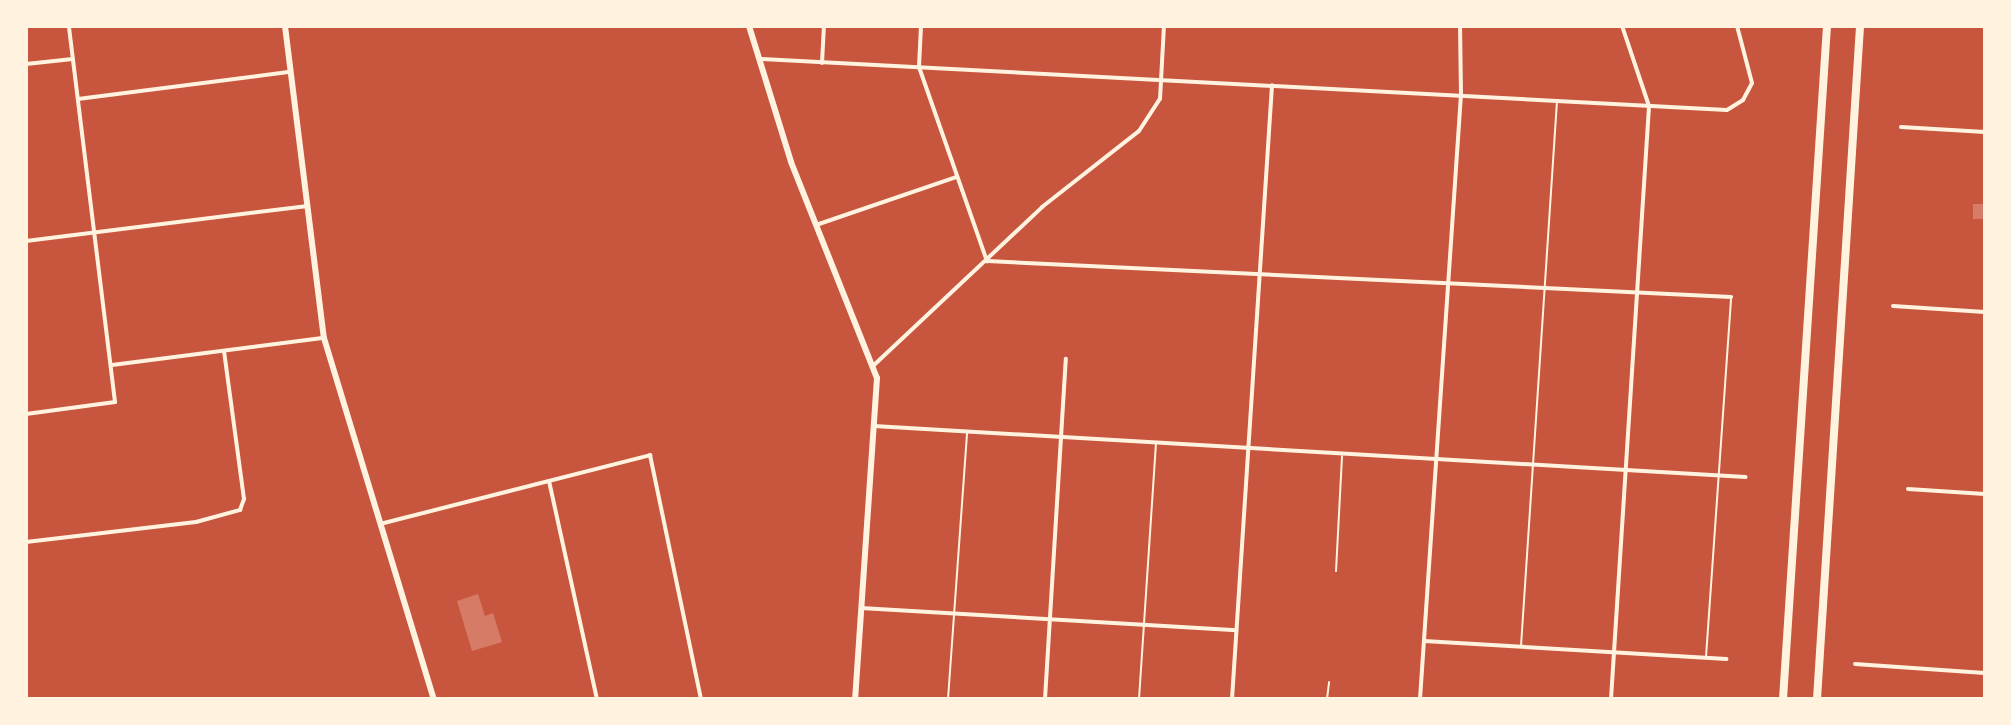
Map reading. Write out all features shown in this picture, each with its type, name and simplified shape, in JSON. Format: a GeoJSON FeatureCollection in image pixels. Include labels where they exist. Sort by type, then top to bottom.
{"type":"FeatureCollection","features":[{"type":"Feature","properties":{"kind":"highway"},"geometry":{"type":"LineString","coordinates":[[1783,699],[1827,26]]}},
{"type":"Feature","properties":{"kind":"highway"},"geometry":{"type":"LineString","coordinates":[[1817,699],[1860,26]]}},
{"type":"Feature","properties":{"kind":"main road"},"geometry":{"type":"LineString","coordinates":[[285,26],[324,338],[434,699]]}},
{"type":"Feature","properties":{"kind":"main road"},"geometry":{"type":"LineString","coordinates":[[749,26],[816,225],[874,365],[874,426],[855,699]]}},
{"type":"Feature","properties":{"kind":"street"},"geometry":{"type":"LineString","coordinates":[[26,414],[115,402],[69,26]]}},
{"type":"Feature","properties":{"kind":"street"},"geometry":{"type":"LineString","coordinates":[[822,63],[824,26]]}},
{"type":"Feature","properties":{"kind":"street"},"geometry":{"type":"LineString","coordinates":[[921,26],[919,67],[987,261]]}},
{"type":"Feature","properties":{"kind":"street"},"geometry":{"type":"LineString","coordinates":[[874,365],[1052,198],[1139,131],[1160,99],[1164,80],[1164,26]]}},
{"type":"Feature","properties":{"kind":"street"},"geometry":{"type":"LineString","coordinates":[[1420,699],[1461,95],[1460,26]]}},
{"type":"Feature","properties":{"kind":"street"},"geometry":{"type":"LineString","coordinates":[[1611,699],[1649,106],[1622,26]]}},
{"type":"Feature","properties":{"kind":"street"},"geometry":{"type":"LineString","coordinates":[[759,59],[1727,110],[1743,100],[1753,74],[1737,26]]}},
{"type":"Feature","properties":{"kind":"street"},"geometry":{"type":"LineString","coordinates":[[26,64],[73,59]]}},
{"type":"Feature","properties":{"kind":"street"},"geometry":{"type":"LineString","coordinates":[[78,99],[291,72]]}},
{"type":"Feature","properties":{"kind":"street"},"geometry":{"type":"LineString","coordinates":[[1232,699],[1272,85]]}},
{"type":"Feature","properties":{"kind":"street"},"geometry":{"type":"LineString","coordinates":[[1901,127],[1985,132]]}},
{"type":"Feature","properties":{"kind":"street"},"geometry":{"type":"LineString","coordinates":[[816,225],[956,177]]}},
{"type":"Feature","properties":{"kind":"street"},"geometry":{"type":"LineString","coordinates":[[26,241],[308,206]]}},
{"type":"Feature","properties":{"kind":"street"},"geometry":{"type":"LineString","coordinates":[[987,261],[1731,297]]}},
{"type":"Feature","properties":{"kind":"street"},"geometry":{"type":"LineString","coordinates":[[1893,306],[1985,312]]}},
{"type":"Feature","properties":{"kind":"street"},"geometry":{"type":"LineString","coordinates":[[112,365],[324,338]]}},
{"type":"Feature","properties":{"kind":"street"},"geometry":{"type":"LineString","coordinates":[[26,542],[233,515],[244,499],[224,351]]}},
{"type":"Feature","properties":{"kind":"street"},"geometry":{"type":"LineString","coordinates":[[1045,699],[1066,359]]}},
{"type":"Feature","properties":{"kind":"street"},"geometry":{"type":"LineString","coordinates":[[874,426],[1746,477]]}},
{"type":"Feature","properties":{"kind":"street"},"geometry":{"type":"LineString","coordinates":[[380,524],[650,455],[701,699]]}},
{"type":"Feature","properties":{"kind":"street"},"geometry":{"type":"LineString","coordinates":[[549,481],[597,699]]}},
{"type":"Feature","properties":{"kind":"street"},"geometry":{"type":"LineString","coordinates":[[1908,489],[1985,494]]}},
{"type":"Feature","properties":{"kind":"street"},"geometry":{"type":"LineString","coordinates":[[861,608],[1236,630]]}},
{"type":"Feature","properties":{"kind":"street"},"geometry":{"type":"LineString","coordinates":[[1424,641],[1726,659]]}},
{"type":"Feature","properties":{"kind":"street"},"geometry":{"type":"LineString","coordinates":[[1855,664],[1985,673]]}},
{"type":"Feature","properties":{"kind":"lane"},"geometry":{"type":"LineString","coordinates":[[1521,647],[1557,100]]}},
{"type":"Feature","properties":{"kind":"lane"},"geometry":{"type":"LineString","coordinates":[[1706,658],[1731,297]]}},
{"type":"Feature","properties":{"kind":"lane"},"geometry":{"type":"LineString","coordinates":[[948,699],[967,431]]}},
{"type":"Feature","properties":{"kind":"lane"},"geometry":{"type":"LineString","coordinates":[[1139,699],[1157,443]]}},
{"type":"Feature","properties":{"kind":"lane"},"geometry":{"type":"LineString","coordinates":[[1336,571],[1343,454]]}},
{"type":"Feature","properties":{"kind":"lane"},"geometry":{"type":"LineString","coordinates":[[1327,699],[1329,682]]}},
{"type":"Feature","properties":{"kind":"lane"},"geometry":{"type":"LineString","coordinates":[[518,699],[525,698]]}},
{"type":"Feature","properties":{"kind":"building"},"geometry":{"type":"Polygon","coordinates":[[[1973,204],[1985,204],[1985,219],[1973,219],[1973,204]]]}},
{"type":"Feature","properties":{"kind":"building"},"geometry":{"type":"Polygon","coordinates":[[[478,594],[485,616],[493,613],[502,642],[472,651],[457,601],[478,594]]]}}]}
